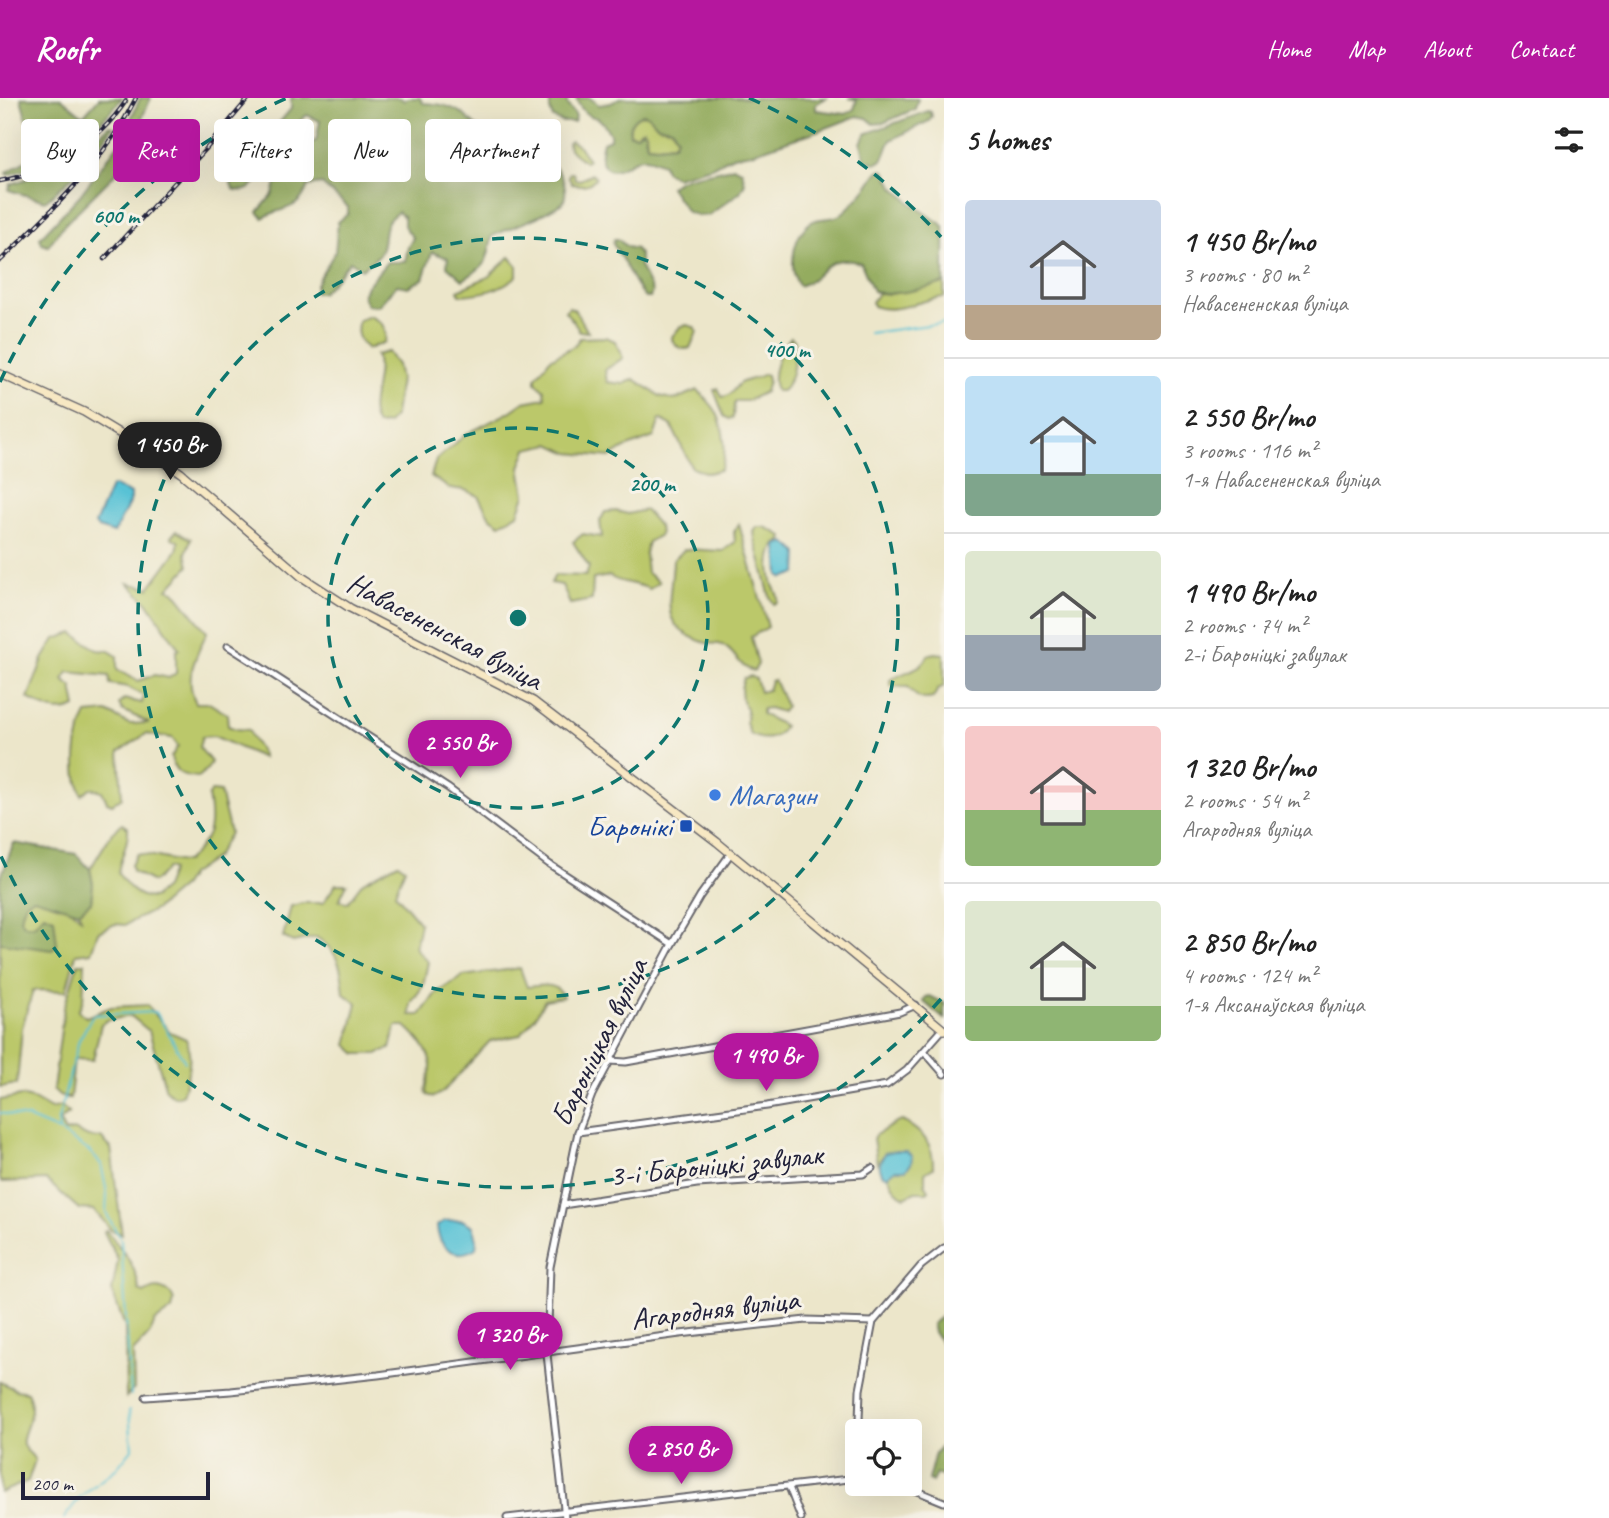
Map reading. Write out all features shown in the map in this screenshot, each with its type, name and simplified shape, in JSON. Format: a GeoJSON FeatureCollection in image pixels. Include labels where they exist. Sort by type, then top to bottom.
{"type":"FeatureCollection","features":[{"type":"Feature","properties":{"kind":"main road","name":"Навасененская вуліца"},"geometry":{"type":"LineString","coordinates":[[0,374],[115,428],[181,472],[302,578],[350,608],[533,701],[731,853],[943,1029]]}},
{"type":"Feature","properties":{"kind":"street"},"geometry":{"type":"LineString","coordinates":[[228,646],[448,788],[549,864],[672,944]]}},
{"type":"Feature","properties":{"kind":"street","name":"Бароніцкая вуліца"},"geometry":{"type":"LineString","coordinates":[[565,1515],[547,1354],[550,1267],[578,1132],[592,1095],[672,944],[700,896],[731,853]]}},
{"type":"Feature","properties":{"kind":"street"},"geometry":{"type":"LineString","coordinates":[[610,1061],[626,1062],[900,1013],[916,1005]]}},
{"type":"Feature","properties":{"kind":"street"},"geometry":{"type":"LineString","coordinates":[[578,1132],[767,1106],[887,1085],[907,1070],[943,1029]]}},
{"type":"Feature","properties":{"kind":"street"},"geometry":{"type":"LineString","coordinates":[[924,1051],[944,1074]]}},
{"type":"Feature","properties":{"kind":"street","name":"3-і Бароніцкі завулак"},"geometry":{"type":"LineString","coordinates":[[563,1205],[697,1184],[863,1174],[872,1168]]}},
{"type":"Feature","properties":{"kind":"street"},"geometry":{"type":"LineString","coordinates":[[859,1419],[860,1390],[873,1322],[921,1266],[944,1248]]}},
{"type":"Feature","properties":{"kind":"street","name":"Агародняя вуліца"},"geometry":{"type":"LineString","coordinates":[[146,1397],[282,1386],[806,1320],[873,1322]]}},
{"type":"Feature","properties":{"kind":"street"},"geometry":{"type":"LineString","coordinates":[[507,1518],[565,1515],[845,1480]]}},
{"type":"Feature","properties":{"kind":"street"},"geometry":{"type":"LineString","coordinates":[[789,1487],[802,1518]]}},
{"type":"Feature","properties":{"kind":"street"},"geometry":{"type":"LineString","coordinates":[[922,1493],[944,1502]]}},
{"type":"Feature","properties":{"kind":"green space"},"geometry":{"type":"Polygon","coordinates":[[[21,98],[61,98],[83,116],[99,98],[122,98],[99,124],[99,119],[26,119],[21,98]]]}},
{"type":"Feature","properties":{"kind":"green space"},"geometry":{"type":"Polygon","coordinates":[[[140,98],[151,98],[142,119],[131,119],[140,98]]]}},
{"type":"Feature","properties":{"kind":"green space"},"geometry":{"type":"Polygon","coordinates":[[[291,98],[401,98],[404,101],[408,98],[420,98],[423,103],[449,107],[468,119],[425,119],[425,182],[561,182],[561,177],[565,192],[563,203],[492,236],[485,262],[463,280],[447,266],[448,258],[432,252],[423,279],[408,287],[397,285],[378,306],[367,305],[363,296],[367,286],[387,262],[405,262],[413,238],[404,226],[404,217],[398,212],[386,226],[377,257],[362,269],[350,261],[332,283],[321,293],[315,293],[316,284],[335,252],[338,222],[348,214],[348,207],[322,184],[308,186],[295,205],[263,218],[258,212],[273,194],[275,182],[314,182],[314,142],[320,121],[307,115],[302,119],[282,119],[291,109],[291,98]]]}},
{"type":"Feature","properties":{"kind":"green space"},"geometry":{"type":"Polygon","coordinates":[[[550,98],[567,98],[567,104],[576,116],[574,122],[562,122],[561,119],[553,118],[550,98]]]}},
{"type":"Feature","properties":{"kind":"green space"},"geometry":{"type":"Polygon","coordinates":[[[576,98],[590,98],[599,105],[620,98],[826,98],[816,104],[816,110],[846,114],[854,109],[857,100],[849,98],[918,99],[915,109],[883,123],[874,124],[867,118],[857,116],[676,177],[665,171],[663,164],[645,158],[616,169],[607,168],[603,164],[601,153],[603,142],[610,139],[610,134],[598,118],[582,109],[576,98]],[[643,114],[634,119],[630,134],[636,135],[644,129],[647,145],[674,144],[677,138],[672,128],[658,126],[649,116],[643,114]]]}},
{"type":"Feature","properties":{"kind":"green space"},"geometry":{"type":"Polygon","coordinates":[[[928,111],[932,117],[929,121],[891,140],[881,161],[877,163],[865,159],[861,143],[865,134],[928,111]]]}},
{"type":"Feature","properties":{"kind":"green space"},"geometry":{"type":"Polygon","coordinates":[[[643,114],[649,115],[658,126],[671,128],[677,138],[674,144],[647,145],[646,132],[641,130],[636,135],[630,134],[632,121],[643,114]]]}},
{"type":"Feature","properties":{"kind":"green space"},"geometry":{"type":"Polygon","coordinates":[[[110,125],[113,127],[99,145],[99,135],[110,125]]]}},
{"type":"Feature","properties":{"kind":"green space"},"geometry":{"type":"Polygon","coordinates":[[[571,141],[580,147],[588,160],[585,162],[569,149],[568,143],[571,141]]]}},
{"type":"Feature","properties":{"kind":"green space"},"geometry":{"type":"Polygon","coordinates":[[[113,151],[113,176],[64,225],[48,246],[42,244],[40,238],[90,182],[99,182],[99,170],[113,151]]]}},
{"type":"Feature","properties":{"kind":"green space"},"geometry":{"type":"Polygon","coordinates":[[[21,164],[21,171],[8,175],[6,173],[21,164]]]}},
{"type":"Feature","properties":{"kind":"green space"},"geometry":{"type":"Polygon","coordinates":[[[733,167],[742,171],[745,183],[740,192],[709,215],[699,216],[687,212],[670,187],[692,176],[733,167]]]}},
{"type":"Feature","properties":{"kind":"green space"},"geometry":{"type":"Polygon","coordinates":[[[880,170],[885,171],[893,186],[911,203],[944,226],[944,283],[908,292],[880,293],[873,291],[861,263],[838,261],[799,286],[793,260],[801,233],[813,221],[840,215],[858,198],[880,170]]]}},
{"type":"Feature","properties":{"kind":"green space"},"geometry":{"type":"Polygon","coordinates":[[[570,173],[580,180],[592,174],[596,177],[588,184],[576,185],[572,184],[568,176],[570,173]]]}},
{"type":"Feature","properties":{"kind":"green space"},"geometry":{"type":"Polygon","coordinates":[[[21,181],[67,182],[45,201],[9,190],[11,184],[21,181]]]}},
{"type":"Feature","properties":{"kind":"green space"},"geometry":{"type":"Polygon","coordinates":[[[231,182],[256,182],[246,190],[233,189],[231,182]]]}},
{"type":"Feature","properties":{"kind":"green space"},"geometry":{"type":"Polygon","coordinates":[[[614,239],[636,249],[640,256],[640,266],[652,291],[650,298],[645,298],[636,285],[613,244],[614,239]]]}},
{"type":"Feature","properties":{"kind":"green space"},"geometry":{"type":"Polygon","coordinates":[[[510,257],[517,265],[517,276],[490,290],[460,295],[458,290],[488,277],[510,257]]]}},
{"type":"Feature","properties":{"kind":"green space"},"geometry":{"type":"Polygon","coordinates":[[[944,283],[944,297],[900,308],[873,306],[872,302],[878,293],[891,294],[944,283]]]}},
{"type":"Feature","properties":{"kind":"green space"},"geometry":{"type":"Polygon","coordinates":[[[569,307],[574,309],[588,332],[579,331],[565,311],[569,307]]]}},
{"type":"Feature","properties":{"kind":"green space"},"geometry":{"type":"Polygon","coordinates":[[[370,316],[383,326],[385,342],[368,349],[360,339],[357,329],[359,320],[370,316]]]}},
{"type":"Feature","properties":{"kind":"green space"},"geometry":{"type":"Polygon","coordinates":[[[680,327],[694,327],[697,332],[690,348],[684,349],[676,345],[671,338],[680,327]]]}},
{"type":"Feature","properties":{"kind":"green space"},"geometry":{"type":"Polygon","coordinates":[[[606,337],[615,341],[623,358],[605,370],[607,382],[624,384],[634,379],[660,396],[674,400],[698,390],[711,404],[722,426],[724,457],[720,470],[708,473],[692,468],[671,425],[660,419],[654,437],[610,457],[569,453],[550,444],[527,449],[520,467],[525,495],[518,514],[500,524],[490,517],[478,496],[465,490],[449,488],[431,476],[436,460],[466,434],[524,402],[545,398],[544,390],[536,382],[536,377],[550,359],[574,346],[580,338],[606,337]]]}},
{"type":"Feature","properties":{"kind":"green space"},"geometry":{"type":"Polygon","coordinates":[[[791,337],[795,341],[792,375],[782,391],[776,391],[774,378],[777,362],[791,337]]]}},
{"type":"Feature","properties":{"kind":"green space"},"geometry":{"type":"Polygon","coordinates":[[[388,352],[397,365],[400,379],[395,415],[388,424],[377,425],[372,410],[378,364],[376,355],[388,352]]]}},
{"type":"Feature","properties":{"kind":"green space"},"geometry":{"type":"Polygon","coordinates":[[[767,375],[768,381],[765,392],[747,401],[736,401],[733,418],[724,416],[714,390],[718,388],[722,397],[726,396],[740,383],[767,375]]]}},
{"type":"Feature","properties":{"kind":"green space"},"geometry":{"type":"Polygon","coordinates":[[[645,510],[659,526],[660,535],[648,542],[645,553],[647,573],[659,582],[649,589],[609,576],[593,579],[592,600],[570,604],[562,585],[551,583],[555,575],[586,576],[589,567],[573,542],[583,534],[602,537],[600,521],[605,512],[628,514],[645,510]]]}},
{"type":"Feature","properties":{"kind":"green space"},"geometry":{"type":"Polygon","coordinates":[[[739,524],[768,627],[751,637],[758,664],[754,671],[745,667],[722,645],[706,643],[679,629],[670,610],[673,560],[685,549],[723,551],[735,542],[734,532],[739,524]]]}},
{"type":"Feature","properties":{"kind":"green space"},"geometry":{"type":"Polygon","coordinates":[[[757,527],[765,527],[783,536],[782,541],[776,544],[771,559],[772,580],[778,597],[778,602],[774,604],[755,539],[754,532],[757,527]]]}},
{"type":"Feature","properties":{"kind":"green space"},"geometry":{"type":"Polygon","coordinates":[[[176,531],[191,539],[186,553],[189,566],[168,589],[174,591],[207,632],[192,668],[192,694],[196,703],[209,703],[227,714],[228,726],[249,730],[263,758],[214,736],[202,737],[199,747],[211,762],[199,777],[188,776],[177,771],[173,763],[171,757],[178,746],[172,738],[146,734],[119,752],[122,797],[112,804],[107,802],[102,791],[90,788],[82,795],[76,765],[80,733],[87,714],[107,712],[129,724],[149,723],[122,710],[119,704],[124,699],[142,703],[144,696],[128,687],[110,684],[109,676],[68,672],[63,680],[72,687],[76,707],[57,711],[28,698],[43,659],[55,639],[73,633],[97,650],[109,651],[117,656],[117,670],[138,681],[155,675],[169,678],[176,673],[176,651],[179,649],[147,602],[128,583],[149,588],[177,550],[179,542],[171,537],[176,531]]]}},
{"type":"Feature","properties":{"kind":"green space"},"geometry":{"type":"Polygon","coordinates":[[[944,654],[944,686],[938,689],[933,698],[919,697],[908,687],[890,686],[890,680],[922,664],[928,655],[944,654]]]}},
{"type":"Feature","properties":{"kind":"green space"},"geometry":{"type":"Polygon","coordinates":[[[751,676],[756,679],[760,692],[768,690],[774,680],[786,706],[782,712],[762,709],[762,714],[784,726],[774,737],[760,738],[750,734],[741,688],[744,678],[751,676]]]}},
{"type":"Feature","properties":{"kind":"green space"},"geometry":{"type":"Polygon","coordinates":[[[212,791],[220,792],[230,833],[216,857],[190,875],[183,886],[155,910],[125,925],[115,924],[98,932],[91,952],[76,954],[66,991],[33,990],[22,1028],[17,1084],[0,1087],[0,891],[8,875],[68,907],[81,918],[79,912],[91,902],[93,884],[90,869],[112,833],[122,824],[128,828],[128,834],[118,873],[137,894],[153,898],[165,888],[172,870],[168,868],[153,882],[132,871],[131,865],[137,854],[186,862],[208,833],[208,796],[212,791]]]}},
{"type":"Feature","properties":{"kind":"green space"},"geometry":{"type":"Polygon","coordinates":[[[14,843],[76,854],[90,869],[93,884],[91,902],[79,912],[34,898],[26,902],[20,919],[25,925],[34,925],[44,914],[54,918],[57,945],[52,950],[0,943],[0,879],[14,843]]]}},
{"type":"Feature","properties":{"kind":"green space"},"geometry":{"type":"Polygon","coordinates":[[[398,863],[405,868],[395,893],[420,923],[415,948],[428,962],[423,986],[411,1003],[410,1015],[420,1015],[436,993],[463,976],[520,968],[527,987],[552,987],[563,997],[545,1000],[520,1035],[490,1041],[443,1092],[434,1097],[427,1095],[426,1091],[431,1070],[430,1060],[414,1034],[405,1026],[396,1026],[390,1048],[377,1054],[357,1054],[347,1045],[357,1003],[344,994],[340,968],[334,954],[316,937],[293,942],[283,937],[291,906],[323,903],[336,884],[347,884],[339,900],[347,903],[363,882],[398,863]]]}},
{"type":"Feature","properties":{"kind":"green space"},"geometry":{"type":"Polygon","coordinates":[[[78,963],[85,963],[83,1000],[78,1011],[86,1017],[111,1007],[147,1005],[170,1032],[186,1039],[188,1074],[182,1095],[174,1097],[166,1090],[149,1031],[131,1016],[101,1024],[93,1060],[74,1059],[70,1099],[59,1095],[53,1089],[64,1008],[78,963]]]}},
{"type":"Feature","properties":{"kind":"green space"},"geometry":{"type":"Polygon","coordinates":[[[930,996],[944,1003],[944,1019],[923,1001],[930,996]]]}},
{"type":"Feature","properties":{"kind":"green space"},"geometry":{"type":"Polygon","coordinates":[[[21,1096],[51,1109],[61,1106],[69,1113],[59,1121],[65,1132],[74,1130],[88,1137],[101,1138],[111,1148],[122,1234],[111,1230],[94,1210],[79,1209],[46,1180],[0,1180],[0,1100],[21,1096]]]}},
{"type":"Feature","properties":{"kind":"green space"},"geometry":{"type":"Polygon","coordinates":[[[902,1121],[926,1140],[933,1160],[933,1168],[925,1173],[925,1184],[929,1190],[905,1197],[897,1191],[888,1176],[895,1170],[885,1153],[877,1164],[873,1139],[875,1135],[902,1121]]]}},
{"type":"Feature","properties":{"kind":"green space"},"geometry":{"type":"Polygon","coordinates":[[[106,1230],[132,1265],[139,1290],[144,1293],[155,1288],[161,1289],[171,1294],[174,1301],[172,1310],[155,1322],[149,1335],[133,1352],[134,1389],[126,1397],[125,1327],[112,1291],[118,1260],[104,1232],[106,1230]]]}},
{"type":"Feature","properties":{"kind":"green space"},"geometry":{"type":"Polygon","coordinates":[[[944,1317],[944,1347],[932,1324],[944,1317]]]}},
{"type":"Feature","properties":{"kind":"green space"},"geometry":{"type":"Polygon","coordinates":[[[0,1382],[27,1392],[31,1409],[23,1442],[35,1460],[28,1481],[0,1493],[0,1382]]]}},
{"type":"Feature","properties":{"kind":"green space"},"geometry":{"type":"Polygon","coordinates":[[[944,1444],[944,1477],[936,1474],[932,1482],[928,1480],[935,1453],[944,1444]]]}},
{"type":"Feature","properties":{"kind":"water"},"geometry":{"type":"Polygon","coordinates":[[[111,487],[131,494],[131,499],[114,533],[98,528],[95,524],[111,487]]]}},
{"type":"Feature","properties":{"kind":"water"},"geometry":{"type":"Polygon","coordinates":[[[785,542],[798,553],[797,573],[783,578],[779,575],[777,545],[785,542]]]}},
{"type":"Feature","properties":{"kind":"water"},"geometry":{"type":"Polygon","coordinates":[[[906,1151],[912,1156],[911,1164],[906,1170],[895,1170],[888,1176],[883,1175],[880,1166],[882,1159],[885,1153],[906,1151]]]}},
{"type":"Feature","properties":{"kind":"water"},"geometry":{"type":"Polygon","coordinates":[[[462,1220],[473,1226],[477,1239],[476,1248],[461,1253],[444,1246],[437,1226],[444,1221],[462,1220]]]}},
{"type":"Feature","properties":{"kind":"waterway"},"geometry":{"type":"LineString","coordinates":[[869,333],[944,323]]}},
{"type":"Feature","properties":{"kind":"waterway"},"geometry":{"type":"LineString","coordinates":[[131,1395],[121,1240],[106,1213],[107,1193],[101,1164],[89,1151],[59,1131],[58,1120],[79,1040],[93,1015],[156,1012],[185,1062]]}},
{"type":"Feature","properties":{"kind":"waterway"},"geometry":{"type":"LineString","coordinates":[[0,1113],[28,1118],[59,1131]]}},
{"type":"Feature","properties":{"kind":"waterway"},"geometry":{"type":"LineString","coordinates":[[64,1518],[81,1496],[117,1468],[132,1449],[129,1410]]}},
{"type":"Feature","properties":{"kind":"railway"},"geometry":{"type":"LineString","coordinates":[[0,261],[92,165],[123,122],[136,98]]}},
{"type":"Feature","properties":{"kind":"railway"},"geometry":{"type":"LineString","coordinates":[[104,259],[205,150],[249,98]]}},
{"type":"Feature","properties":{"kind":"railway"},"geometry":{"type":"LineString","coordinates":[[0,181],[37,171],[71,154],[101,130],[126,101]]}},
{"type":"Feature","properties":{"kind":"place","name":"Магазин"},"geometry":{"type":"Point","coordinates":[715,795]}},
{"type":"Feature","properties":{"kind":"place","name":"Баронікі"},"geometry":{"type":"Point","coordinates":[686,826]}}]}
